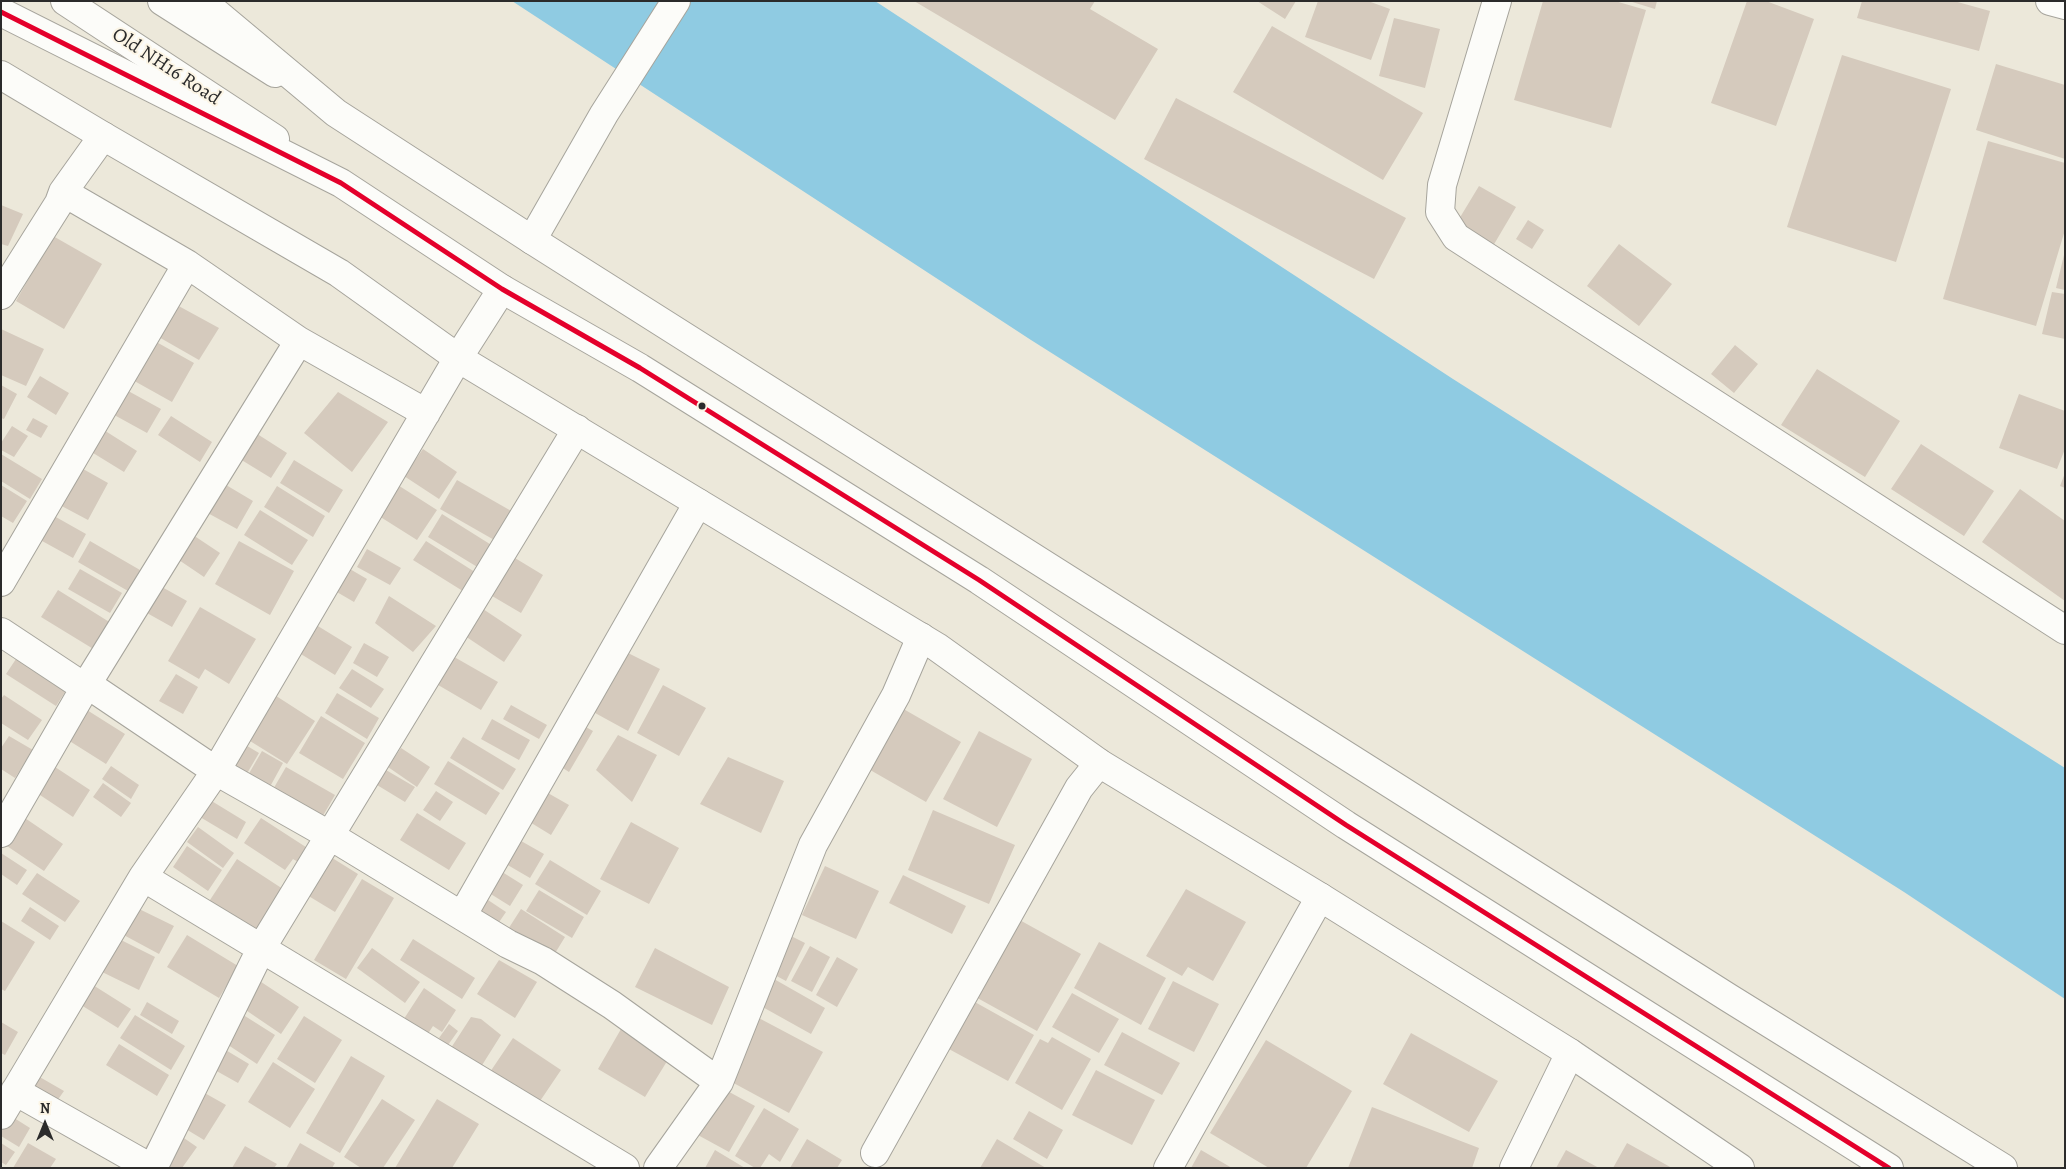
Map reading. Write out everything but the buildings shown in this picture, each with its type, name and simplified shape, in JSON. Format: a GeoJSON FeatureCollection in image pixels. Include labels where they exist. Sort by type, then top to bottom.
{"type":"FeatureCollection","features":[{"type":"Feature","properties":{"kind":"main road","name":"Old NH16 Road"},"geometry":{"type":"LineString","coordinates":[[65,1],[341,183]]}},
{"type":"Feature","properties":{"kind":"main road"},"geometry":{"type":"LineString","coordinates":[[162,1],[532,240],[1729,998],[2003,1168]]}},
{"type":"Feature","properties":{"kind":"main road"},"geometry":{"type":"LineString","coordinates":[[202,1],[336,113]]}},
{"type":"Feature","properties":{"kind":"main road"},"geometry":{"type":"LineString","coordinates":[[532,240],[604,114],[676,1]]}},
{"type":"Feature","properties":{"kind":"main road"},"geometry":{"type":"LineString","coordinates":[[1497,1],[1442,184],[1440,212],[1456,237],[2065,630]]}},
{"type":"Feature","properties":{"kind":"main road"},"geometry":{"type":"LineString","coordinates":[[2050,1],[2065,5]]}},
{"type":"Feature","properties":{"kind":"main road"},"geometry":{"type":"LineString","coordinates":[[1,12],[341,183],[502,289],[640,368],[979,580],[1354,830],[1889,1168]]}},
{"type":"Feature","properties":{"kind":"main road"},"geometry":{"type":"LineString","coordinates":[[1,75],[339,273],[458,358],[921,637],[1099,763],[1320,897],[1570,1053],[1740,1168]]}},
{"type":"Feature","properties":{"kind":"main road"},"geometry":{"type":"LineString","coordinates":[[1,294],[59,203],[63,192],[103,136]]}},
{"type":"Feature","properties":{"kind":"main road"},"geometry":{"type":"LineString","coordinates":[[63,192],[187,264],[299,341],[426,414]]}},
{"type":"Feature","properties":{"kind":"main road"},"geometry":{"type":"LineString","coordinates":[[1,582],[187,264]]}},
{"type":"Feature","properties":{"kind":"main road"},"geometry":{"type":"LineString","coordinates":[[1,1115],[143,877],[216,771],[458,358],[502,289]]}},
{"type":"Feature","properties":{"kind":"main road"},"geometry":{"type":"LineString","coordinates":[[1,833],[87,684],[299,341]]}},
{"type":"Feature","properties":{"kind":"main road"},"geometry":{"type":"LineString","coordinates":[[15,1091],[152,1168],[262,947],[578,429]]}},
{"type":"Feature","properties":{"kind":"main road"},"geometry":{"type":"LineString","coordinates":[[462,916],[698,503]]}},
{"type":"Feature","properties":{"kind":"main road"},"geometry":{"type":"LineString","coordinates":[[1,632],[75,681],[87,684],[216,771],[329,835],[612,1005],[720,1082]]}},
{"type":"Feature","properties":{"kind":"main road"},"geometry":{"type":"LineString","coordinates":[[658,1168],[720,1082],[813,845],[896,695],[921,637]]}},
{"type":"Feature","properties":{"kind":"main road"},"geometry":{"type":"LineString","coordinates":[[875,1153],[1079,788],[1099,763]]}},
{"type":"Feature","properties":{"kind":"main road"},"geometry":{"type":"LineString","coordinates":[[143,877],[262,947],[625,1168]]}},
{"type":"Feature","properties":{"kind":"main road"},"geometry":{"type":"LineString","coordinates":[[1168,1168],[1320,897]]}},
{"type":"Feature","properties":{"kind":"main road"},"geometry":{"type":"LineString","coordinates":[[1514,1168],[1570,1053]]}},
{"type":"Feature","properties":{"kind":"water"},"geometry":{"type":"Polygon","coordinates":[[[512,1],[875,1],[1453,379],[2065,768],[2065,999],[1904,892],[1031,340],[512,1]]]}},
{"type":"Feature","properties":{"kind":"transit line"},"geometry":{"type":"LineString","coordinates":[[1,12],[341,183],[502,289],[640,368],[979,580],[1346,825],[1889,1168]]}}]}
